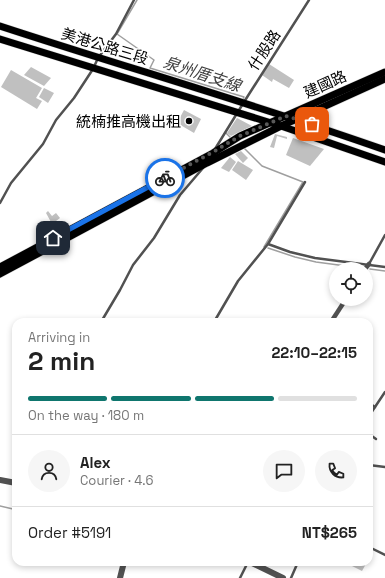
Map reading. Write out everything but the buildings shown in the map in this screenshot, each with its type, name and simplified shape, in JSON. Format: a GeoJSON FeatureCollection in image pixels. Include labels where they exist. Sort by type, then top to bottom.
{"type":"FeatureCollection","features":[{"type":"Feature","properties":{"kind":"main road","name":"美港公路三段"},"geometry":{"type":"LineString","coordinates":[[0,26],[96,63],[238,113],[281,126],[385,162]]}},
{"type":"Feature","properties":{"kind":"main road","name":"美港公路三段"},"geometry":{"type":"LineString","coordinates":[[0,39],[244,102],[385,150]]}},
{"type":"Feature","properties":{"kind":"main road","name":"建國路"},"geometry":{"type":"LineString","coordinates":[[0,267],[240,136],[385,72]]}},
{"type":"Feature","properties":{"kind":"main road","name":"建國路"},"geometry":{"type":"LineString","coordinates":[[0,274],[207,163],[281,126],[385,79]]}},
{"type":"Feature","properties":{"kind":"street"},"geometry":{"type":"LineString","coordinates":[[334,318],[341,306]]}},
{"type":"Feature","properties":{"kind":"street"},"geometry":{"type":"LineString","coordinates":[[0,480],[12,482]]}},
{"type":"Feature","properties":{"kind":"street"},"geometry":{"type":"LineString","coordinates":[[120,578],[123,566]]}},
{"type":"Feature","properties":{"kind":"street"},"geometry":{"type":"LineString","coordinates":[[258,566],[283,578]]}},
{"type":"Feature","properties":{"kind":"lane"},"geometry":{"type":"LineString","coordinates":[[0,203],[11,183],[43,144],[56,120],[74,98],[116,34],[134,0]]}},
{"type":"Feature","properties":{"kind":"lane","name":"什股路"},"geometry":{"type":"LineString","coordinates":[[103,318],[133,265],[154,238],[180,195],[207,163],[244,102],[310,0]]}},
{"type":"Feature","properties":{"kind":"lane"},"geometry":{"type":"LineString","coordinates":[[216,318],[238,281],[268,244],[305,182]]}},
{"type":"Feature","properties":{"kind":"lane"},"geometry":{"type":"LineString","coordinates":[[370,262],[385,235]]}},
{"type":"Feature","properties":{"kind":"lane"},"geometry":{"type":"LineString","coordinates":[[268,244],[290,252],[316,258],[351,262]]}},
{"type":"Feature","properties":{"kind":"lane"},"geometry":{"type":"LineString","coordinates":[[373,265],[385,267]]}},
{"type":"Feature","properties":{"kind":"lane"},"geometry":{"type":"LineString","coordinates":[[373,411],[385,392]]}},
{"type":"Feature","properties":{"kind":"lane"},"geometry":{"type":"LineString","coordinates":[[373,465],[385,466]]}},
{"type":"Feature","properties":{"kind":"lane"},"geometry":{"type":"LineString","coordinates":[[373,549],[385,555]]}},
{"type":"Feature","properties":{"kind":"lane"},"geometry":{"type":"LineString","coordinates":[[240,578],[247,566]]}},
{"type":"Feature","properties":{"kind":"lane"},"geometry":{"type":"LineString","coordinates":[[291,578],[296,566]]}},
{"type":"Feature","properties":{"kind":"waterway","name":"泉州厝支線"},"geometry":{"type":"LineString","coordinates":[[137,0],[117,34],[154,60],[150,68],[244,97],[243,99]]}},
{"type":"Feature","properties":{"kind":"waterway","name":"泉州厝支線"},"geometry":{"type":"LineString","coordinates":[[226,133],[231,138]]}},
{"type":"Feature","properties":{"kind":"waterway","name":"泉州厝支線"},"geometry":{"type":"LineString","coordinates":[[244,148],[262,166],[303,182],[264,247]]}},
{"type":"Feature","properties":{"kind":"waterway","name":"泉州厝支線"},"geometry":{"type":"LineString","coordinates":[[268,248],[295,257],[329,264]]}},
{"type":"Feature","properties":{"kind":"waterway","name":"泉州厝支線"},"geometry":{"type":"LineString","coordinates":[[373,269],[385,271]]}},
{"type":"Feature","properties":{"kind":"waterway"},"geometry":{"type":"LineString","coordinates":[[0,506],[12,509]]}},
{"type":"Feature","properties":{"kind":"way so far"},"geometry":{"type":"LineString","coordinates":[[165,178],[240,136],[286,116],[312,124]]}},
{"type":"Feature","properties":{"kind":"place","name":"統楠推高機出租"},"geometry":{"type":"Point","coordinates":[189,121]}},
{"type":"Feature","properties":{"kind":"route"},"geometry":{"type":"LineString","coordinates":[[53,238],[165,178]]}}]}
